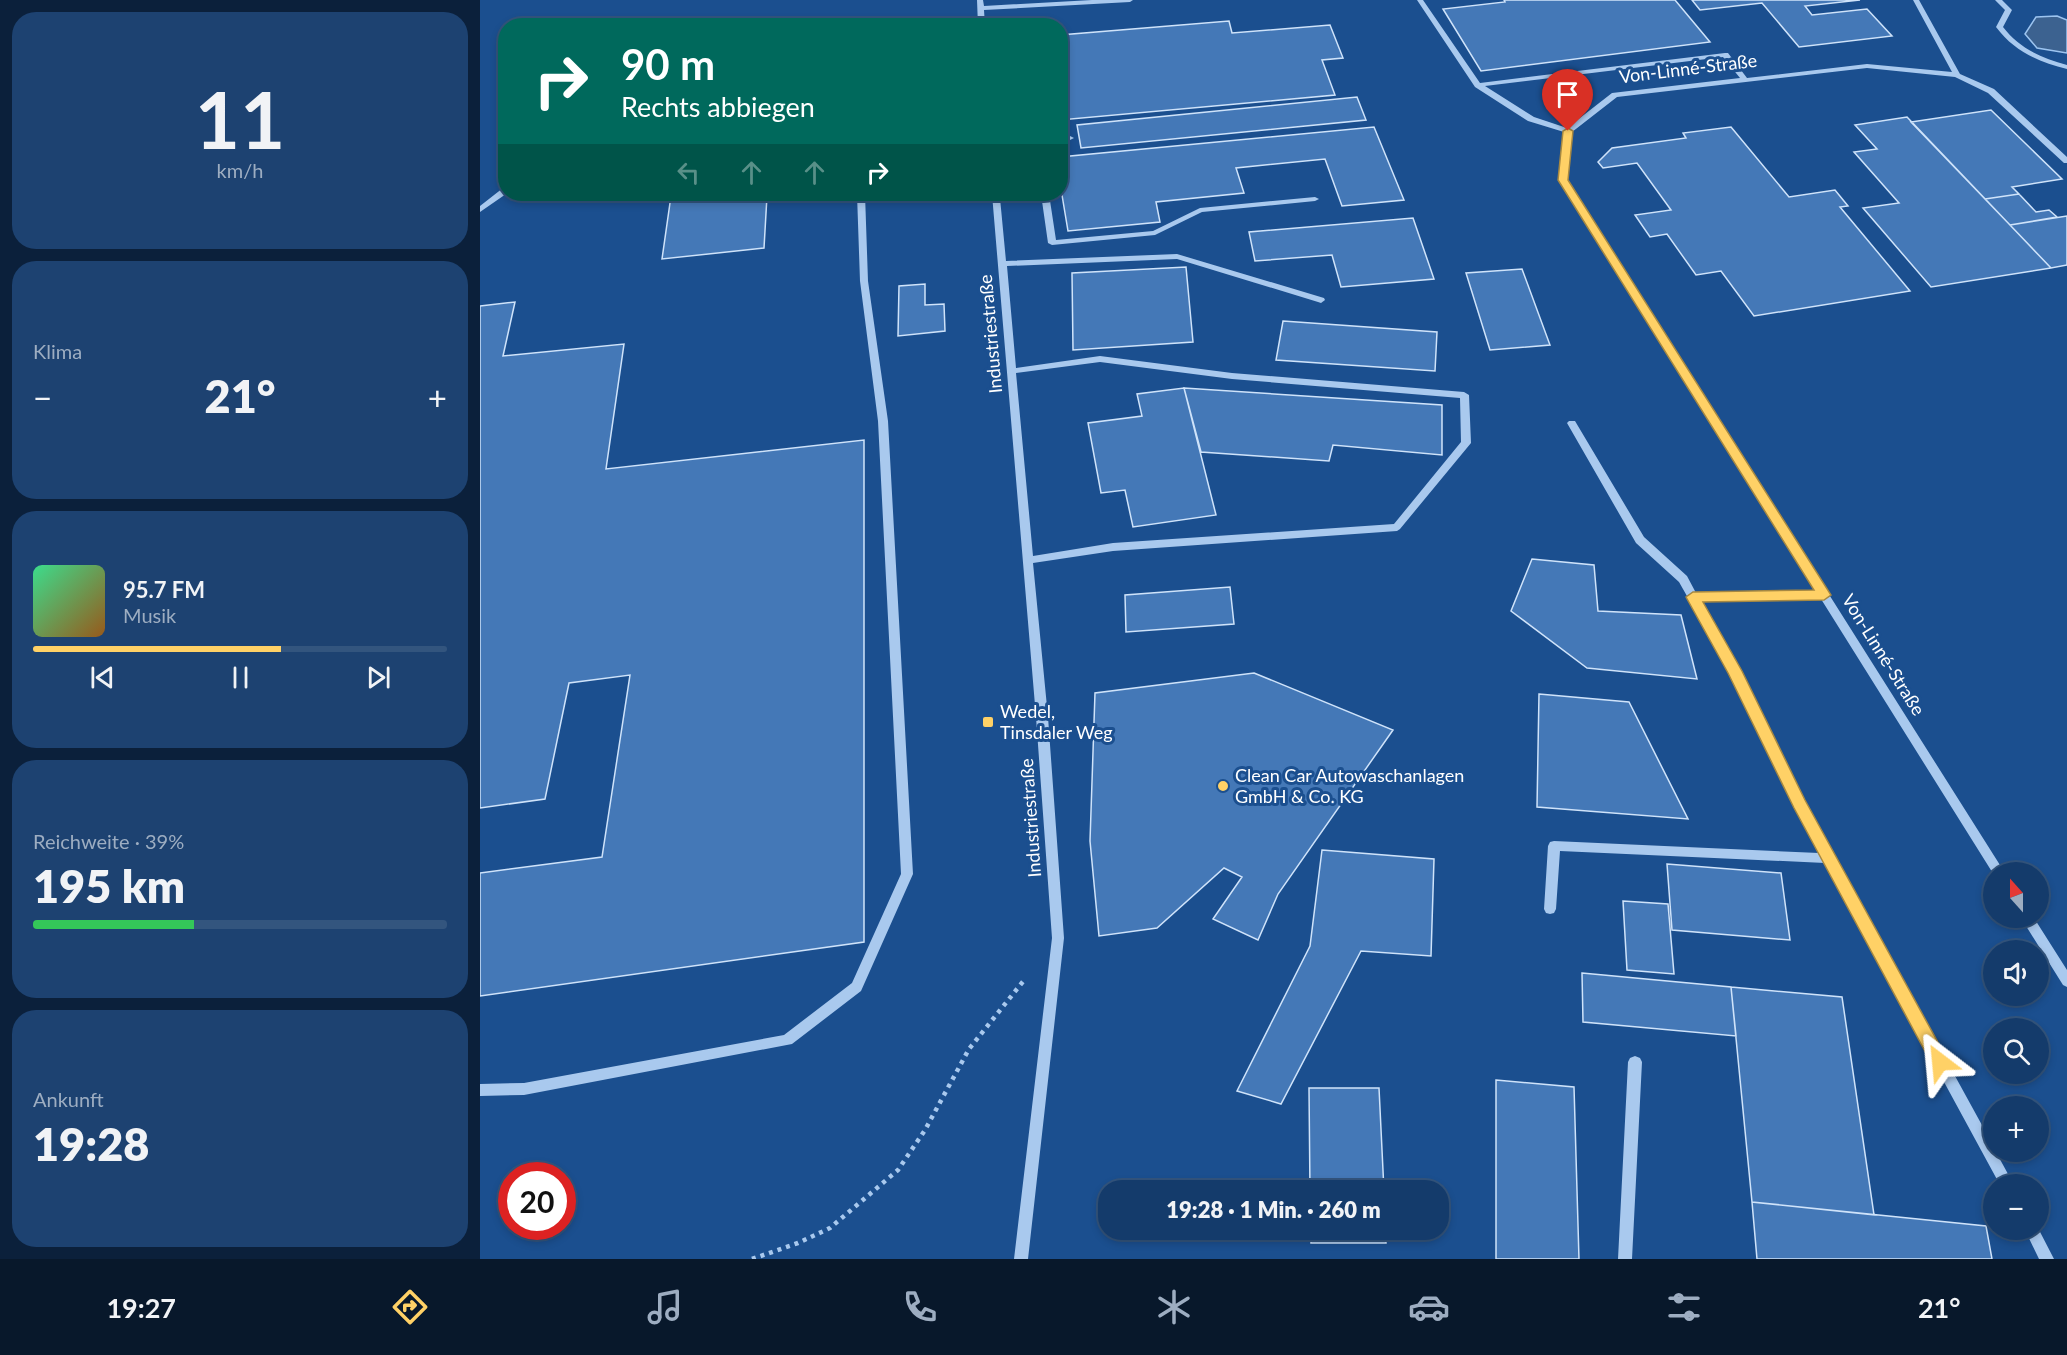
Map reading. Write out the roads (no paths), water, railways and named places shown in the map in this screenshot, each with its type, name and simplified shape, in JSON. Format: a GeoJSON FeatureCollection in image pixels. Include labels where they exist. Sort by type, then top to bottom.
{"type":"FeatureCollection","features":[{"type":"Feature","properties":{"kind":"street"},"geometry":{"type":"LineString","coordinates":[[980,4],[1130,0]]}},
{"type":"Feature","properties":{"kind":"street"},"geometry":{"type":"LineString","coordinates":[[1420,0],[1478,85],[1531,119],[1568,131]]}},
{"type":"Feature","properties":{"kind":"street"},"geometry":{"type":"LineString","coordinates":[[1916,0],[1957,75]]}},
{"type":"Feature","properties":{"kind":"street"},"geometry":{"type":"LineString","coordinates":[[1998,0],[2009,10],[1999,27],[2009,41],[2038,60],[2067,68]]}},
{"type":"Feature","properties":{"kind":"street"},"geometry":{"type":"LineString","coordinates":[[1478,85],[1725,55],[1745,80]]}},
{"type":"Feature","properties":{"kind":"street","name":"Von-Linné-Straße"},"geometry":{"type":"LineString","coordinates":[[1992,862],[1563,180],[1568,131],[1615,95],[1868,66],[1957,75],[1991,91],[2067,161]]}},
{"type":"Feature","properties":{"kind":"street"},"geometry":{"type":"LineString","coordinates":[[480,210],[498,196]]}},
{"type":"Feature","properties":{"kind":"street"},"geometry":{"type":"LineString","coordinates":[[1046,201],[1052,243],[1155,233],[1200,210],[1315,199]]}},
{"type":"Feature","properties":{"kind":"street"},"geometry":{"type":"LineString","coordinates":[[480,1090],[524,1089],[787,1040],[857,987],[907,874],[883,421],[864,280],[861,201]]}},
{"type":"Feature","properties":{"kind":"street","name":"Industriestraße"},"geometry":{"type":"LineString","coordinates":[[998,201],[1058,938],[1021,1259]]}},
{"type":"Feature","properties":{"kind":"street"},"geometry":{"type":"LineString","coordinates":[[1003,264],[1177,255],[1321,300]]}},
{"type":"Feature","properties":{"kind":"street"},"geometry":{"type":"LineString","coordinates":[[1012,371],[1100,359],[1232,376],[1464,395],[1466,443],[1397,526],[1113,547],[1028,560]]}},
{"type":"Feature","properties":{"kind":"street"},"geometry":{"type":"LineString","coordinates":[[1572,423],[1640,540],[1683,579],[1735,671],[1829,858],[2001,1174]]}},
{"type":"Feature","properties":{"kind":"street"},"geometry":{"type":"LineString","coordinates":[[1693,597],[1824,595]]}},
{"type":"Feature","properties":{"kind":"street"},"geometry":{"type":"LineString","coordinates":[[1550,909],[1554,846],[1829,858]]}},
{"type":"Feature","properties":{"kind":"street"},"geometry":{"type":"LineString","coordinates":[[2033,928],[2067,981]]}},
{"type":"Feature","properties":{"kind":"street"},"geometry":{"type":"LineString","coordinates":[[1625,1259],[1635,1062]]}},
{"type":"Feature","properties":{"kind":"street"},"geometry":{"type":"LineString","coordinates":[[2038,1240],[2048,1259]]}},
{"type":"Feature","properties":{"kind":"water"},"geometry":{"type":"Polygon","coordinates":[[[2057,16],[2067,20],[2067,53],[2037,48],[2025,34],[2036,17],[2057,16]]]}},
{"type":"Feature","properties":{"kind":"place","name":"Wedel, Tinsdaler Weg"},"geometry":{"type":"Point","coordinates":[988,722]}},
{"type":"Feature","properties":{"kind":"place","name":"Clean Car Autowaschanlagen GmbH & Co. KG"},"geometry":{"type":"Point","coordinates":[1223,786]}}]}
